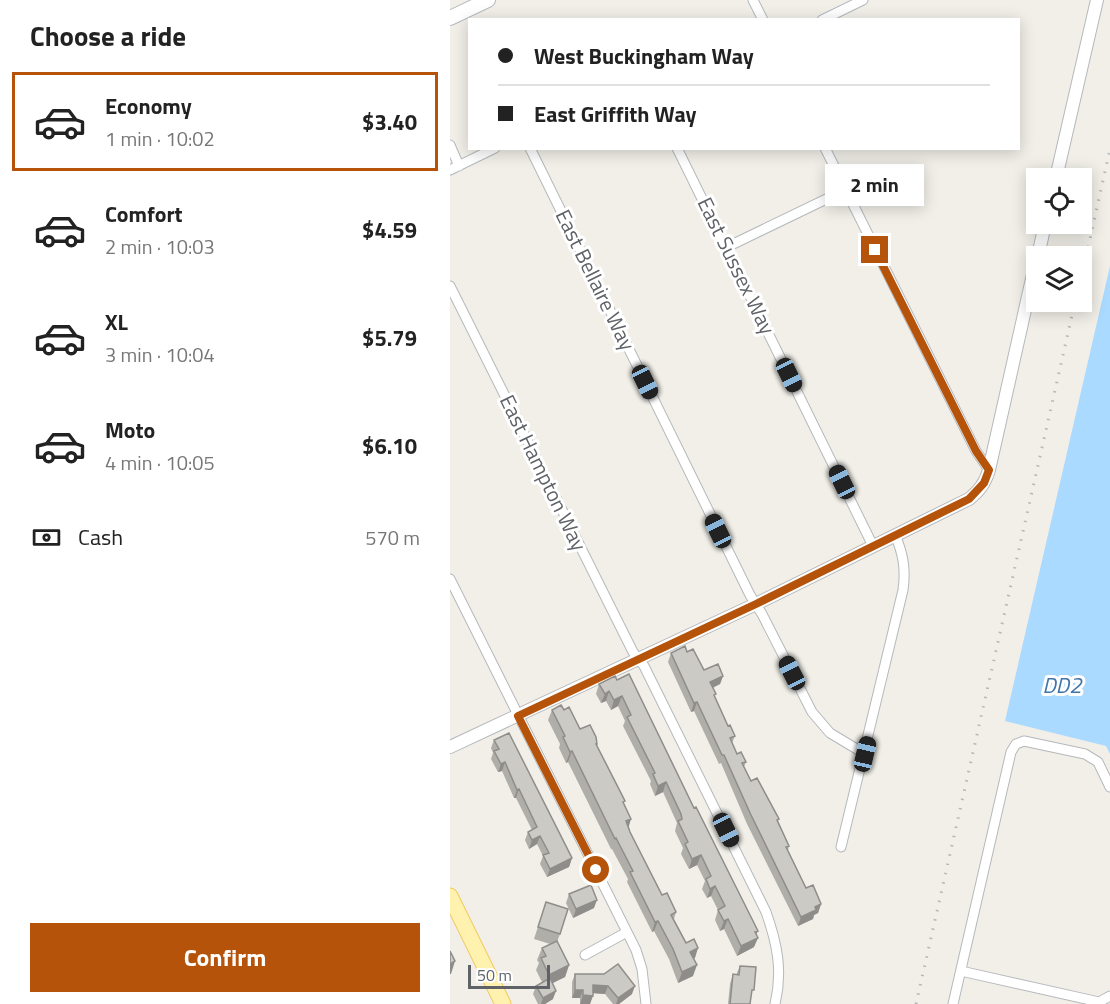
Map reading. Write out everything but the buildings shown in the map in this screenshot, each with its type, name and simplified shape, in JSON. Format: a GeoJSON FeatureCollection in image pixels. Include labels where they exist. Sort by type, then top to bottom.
{"type":"FeatureCollection","features":[{"type":"Feature","properties":{"kind":"main road"},"geometry":{"type":"LineString","coordinates":[[450,18],[488,0]]}},
{"type":"Feature","properties":{"kind":"main road"},"geometry":{"type":"LineString","coordinates":[[450,896],[503,1004]]}},
{"type":"Feature","properties":{"kind":"street"},"geometry":{"type":"LineString","coordinates":[[753,0],[762,18]]}},
{"type":"Feature","properties":{"kind":"street"},"geometry":{"type":"LineString","coordinates":[[826,18],[863,0]]}},
{"type":"Feature","properties":{"kind":"street"},"geometry":{"type":"LineString","coordinates":[[1058,168],[1097,0]]}},
{"type":"Feature","properties":{"kind":"street"},"geometry":{"type":"LineString","coordinates":[[450,145],[459,166]]}},
{"type":"Feature","properties":{"kind":"street"},"geometry":{"type":"LineString","coordinates":[[450,170],[491,150]]}},
{"type":"Feature","properties":{"kind":"street","name":"East Bellaire Way"},"geometry":{"type":"LineString","coordinates":[[531,150],[750,595],[812,712],[830,733],[865,754]]}},
{"type":"Feature","properties":{"kind":"street","name":"East Sussex Way"},"geometry":{"type":"LineString","coordinates":[[678,150],[873,546]]}},
{"type":"Feature","properties":{"kind":"street"},"geometry":{"type":"LineString","coordinates":[[826,150],[976,451],[989,470]]}},
{"type":"Feature","properties":{"kind":"street"},"geometry":{"type":"LineString","coordinates":[[727,247],[845,190]]}},
{"type":"Feature","properties":{"kind":"street","name":"East Hampton Way"},"geometry":{"type":"LineString","coordinates":[[450,285],[766,912],[774,934],[780,967],[776,1004]]}},
{"type":"Feature","properties":{"kind":"street"},"geometry":{"type":"LineString","coordinates":[[450,747],[756,604],[969,499],[984,483],[989,470],[1026,305]]}},
{"type":"Feature","properties":{"kind":"street"},"geometry":{"type":"LineString","coordinates":[[841,847],[865,754],[905,577],[903,555],[895,535]]}},
{"type":"Feature","properties":{"kind":"street"},"geometry":{"type":"LineString","coordinates":[[450,579],[627,932],[642,969],[646,1004]]}},
{"type":"Feature","properties":{"kind":"street"},"geometry":{"type":"LineString","coordinates":[[953,1004],[1011,752],[1016,744],[1024,741],[1085,754],[1098,762],[1110,787]]}},
{"type":"Feature","properties":{"kind":"street"},"geometry":{"type":"LineString","coordinates":[[585,955],[627,932]]}},
{"type":"Feature","properties":{"kind":"street"},"geometry":{"type":"LineString","coordinates":[[961,970],[1100,1003],[1110,996]]}},
{"type":"Feature","properties":{"kind":"water","name":"DD2"},"geometry":{"type":"Polygon","coordinates":[[[1110,266],[1110,754],[1106,746],[1005,721],[1110,266]]]}},
{"type":"Feature","properties":{"kind":"railway"},"geometry":{"type":"LineString","coordinates":[[1088,246],[1110,149]]}},
{"type":"Feature","properties":{"kind":"railway"},"geometry":{"type":"LineString","coordinates":[[916,1004],[1073,312]]}},
{"type":"Feature","properties":{"kind":"route"},"geometry":{"type":"LineString","coordinates":[[596,870],[524,723],[518,716],[756,604],[969,499],[979,491],[984,483],[989,470],[976,451],[875,250]]}}]}
